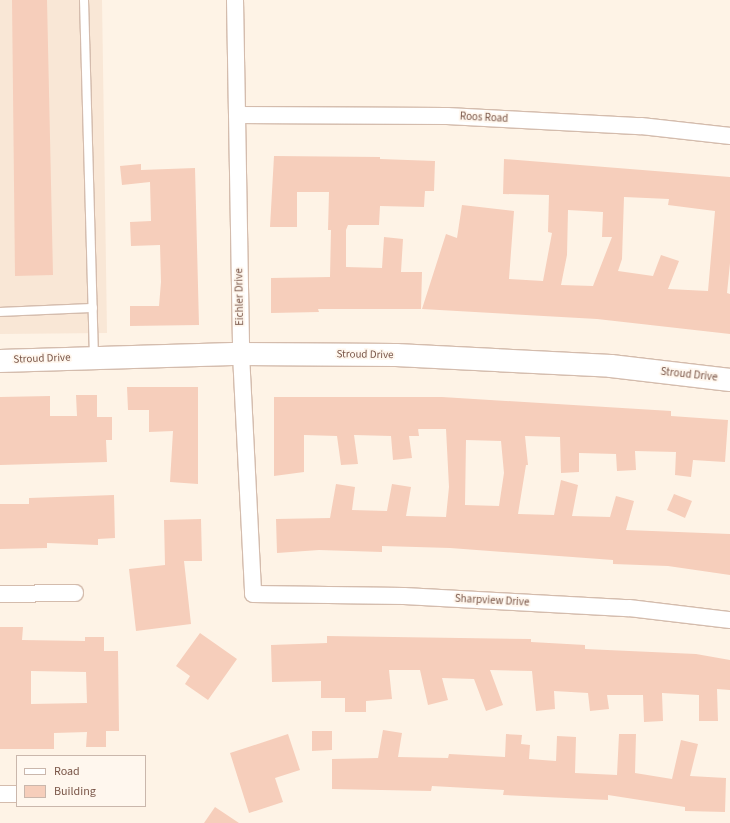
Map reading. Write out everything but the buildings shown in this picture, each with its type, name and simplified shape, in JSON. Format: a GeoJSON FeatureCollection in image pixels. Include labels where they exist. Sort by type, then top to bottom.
{"type":"FeatureCollection","features":[{"type":"Feature","properties":{"kind":"street","name":"Eichler Drive"},"geometry":{"type":"LineString","coordinates":[[235,0],[241,354],[253,594]]}},
{"type":"Feature","properties":{"kind":"street","name":"Roos Road"},"geometry":{"type":"LineString","coordinates":[[237,115],[447,116],[641,126],[730,136]]}},
{"type":"Feature","properties":{"kind":"street","name":"Stroud Drive"},"geometry":{"type":"LineString","coordinates":[[0,361],[94,357],[241,354],[396,355],[603,366],[730,380]]}},
{"type":"Feature","properties":{"kind":"street"},"geometry":{"type":"LineString","coordinates":[[0,594],[75,593]]}},
{"type":"Feature","properties":{"kind":"street","name":"Sharpview Drive"},"geometry":{"type":"LineString","coordinates":[[253,594],[404,596],[630,608],[730,620]]}},
{"type":"Feature","properties":{"kind":"street"},"geometry":{"type":"LineString","coordinates":[[0,794],[16,794]]}},
{"type":"Feature","properties":{"kind":"lane"},"geometry":{"type":"LineString","coordinates":[[84,0],[94,357]]}},
{"type":"Feature","properties":{"kind":"lane"},"geometry":{"type":"LineString","coordinates":[[0,312],[93,308]]}},
{"type":"Feature","properties":{"kind":"shaded area"},"geometry":{"type":"Polygon","coordinates":[[[0,0],[102,0],[107,333],[0,334],[0,0]]]}}]}
